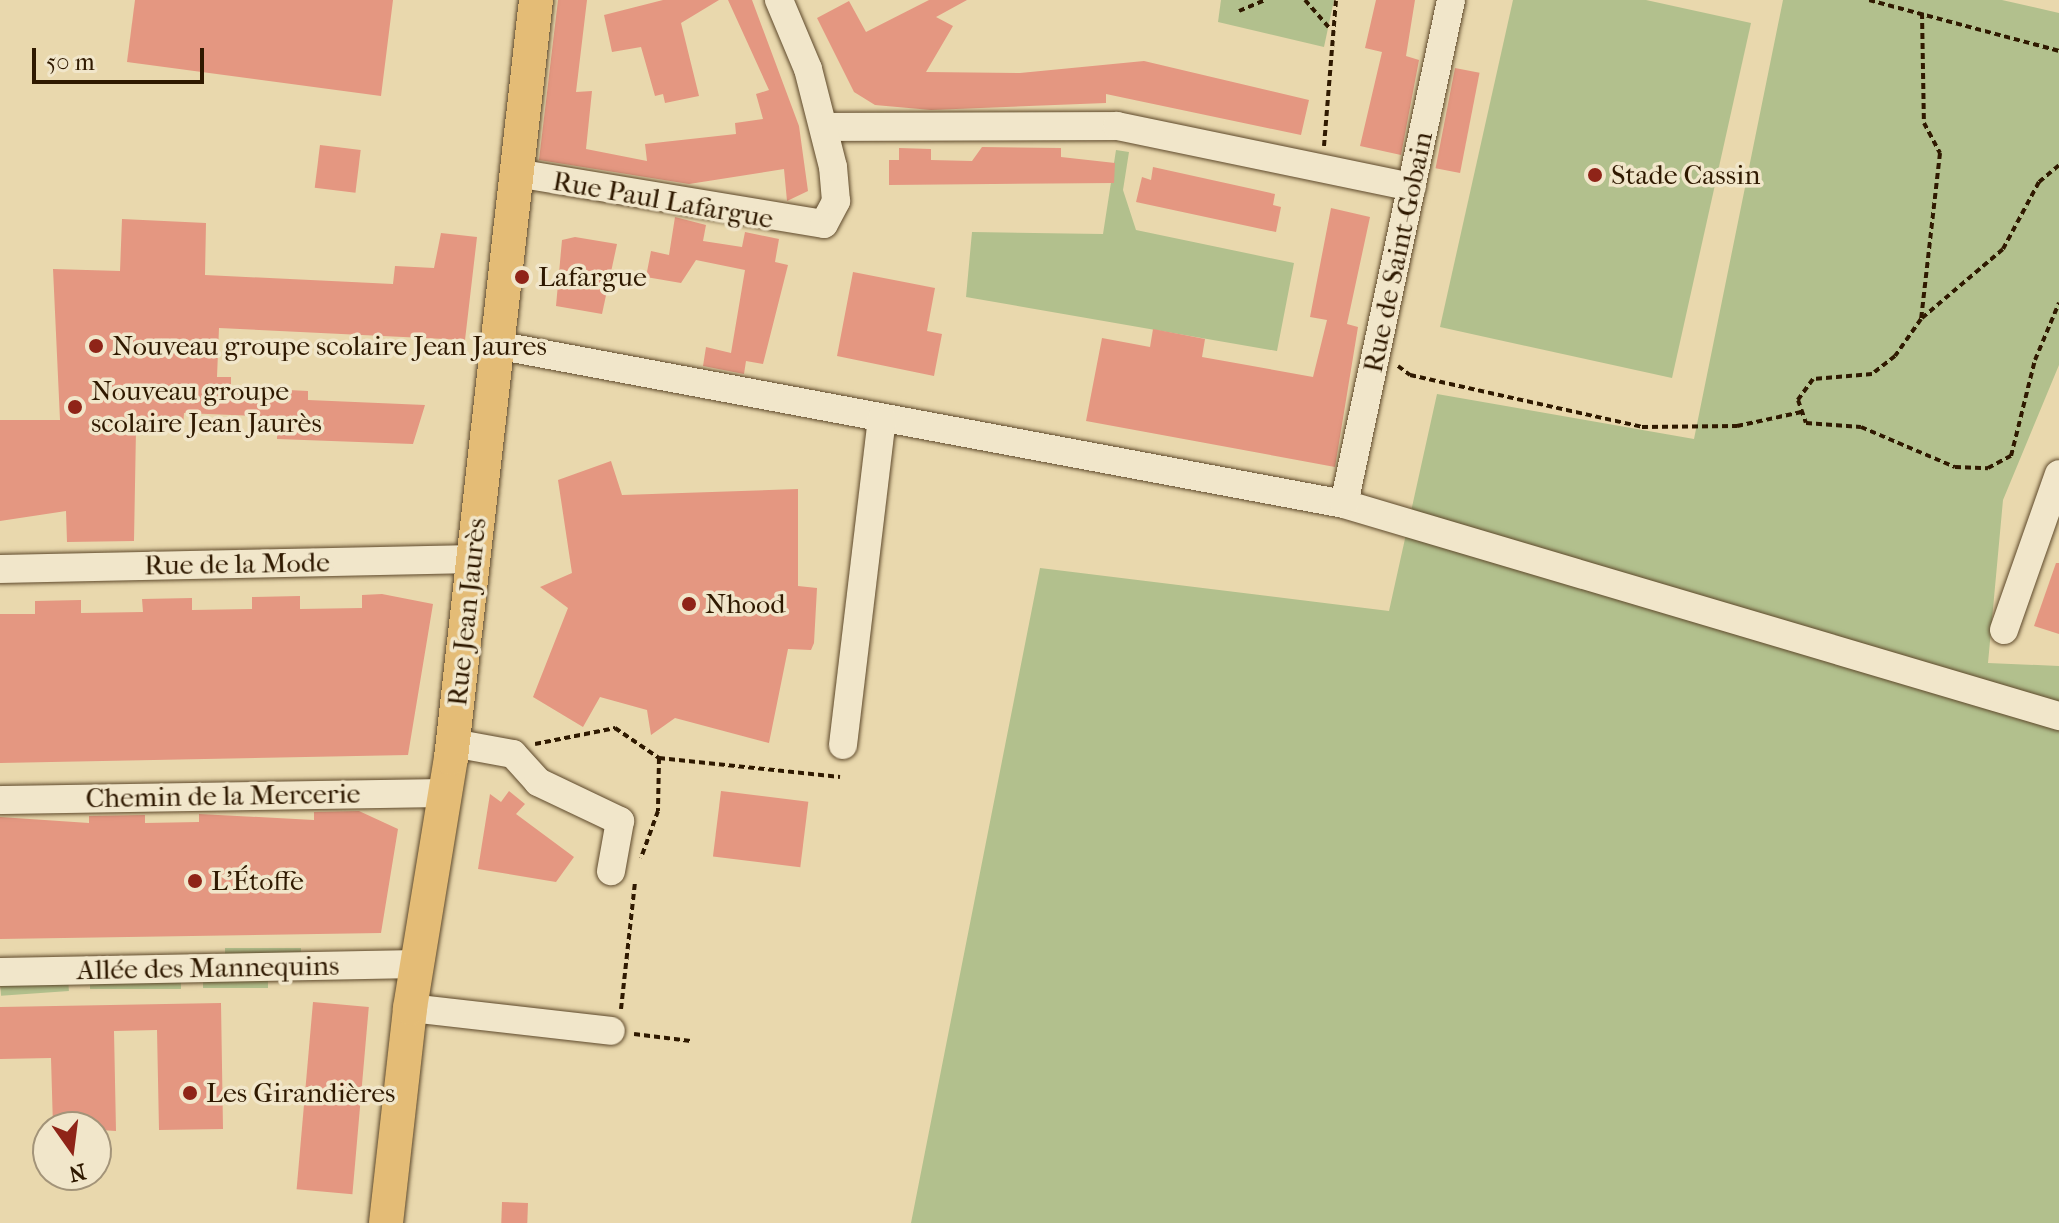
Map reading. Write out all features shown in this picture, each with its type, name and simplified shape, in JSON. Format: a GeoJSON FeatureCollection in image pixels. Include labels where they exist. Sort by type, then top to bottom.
{"type":"FeatureCollection","features":[{"type":"Feature","properties":{"kind":"main road","name":"Rue Jean Jaurès"},"geometry":{"type":"LineString","coordinates":[[390,1220],[410,1008],[453,743],[536,0]]}},
{"type":"Feature","properties":{"kind":"street"},"geometry":{"type":"LineString","coordinates":[[779,0],[825,127],[1117,126],[1412,187]]}},
{"type":"Feature","properties":{"kind":"street","name":"Rue de Saint-Gobain"},"geometry":{"type":"LineString","coordinates":[[1344,504],[1451,0]]}},
{"type":"Feature","properties":{"kind":"street","name":"Rue Paul Lafargue"},"geometry":{"type":"LineString","coordinates":[[516,173],[810,227],[824,224],[836,201],[825,127]]}},
{"type":"Feature","properties":{"kind":"street"},"geometry":{"type":"LineString","coordinates":[[496,345],[1344,504],[2059,716]]}},
{"type":"Feature","properties":{"kind":"street"},"geometry":{"type":"LineString","coordinates":[[843,745],[882,418]]}},
{"type":"Feature","properties":{"kind":"street"},"geometry":{"type":"LineString","coordinates":[[2004,630],[2059,474]]}},
{"type":"Feature","properties":{"kind":"street","name":"Rue de la Mode"},"geometry":{"type":"LineString","coordinates":[[0,569],[473,559]]}},
{"type":"Feature","properties":{"kind":"street"},"geometry":{"type":"LineString","coordinates":[[453,743],[513,754],[538,782],[620,821],[611,871]]}},
{"type":"Feature","properties":{"kind":"street","name":"Chemin de la Mercerie"},"geometry":{"type":"LineString","coordinates":[[0,800],[445,793]]}},
{"type":"Feature","properties":{"kind":"street","name":"Allée des Mannequins"},"geometry":{"type":"LineString","coordinates":[[0,972],[416,964]]}},
{"type":"Feature","properties":{"kind":"street"},"geometry":{"type":"LineString","coordinates":[[410,1008],[611,1031]]}},
{"type":"Feature","properties":{"kind":"path"},"geometry":{"type":"LineString","coordinates":[[1239,11],[1265,0]]}},
{"type":"Feature","properties":{"kind":"path"},"geometry":{"type":"LineString","coordinates":[[1305,0],[1329,28]]}},
{"type":"Feature","properties":{"kind":"path"},"geometry":{"type":"LineString","coordinates":[[1320,168],[1333,102],[1329,28],[1336,0]]}},
{"type":"Feature","properties":{"kind":"path"},"geometry":{"type":"LineString","coordinates":[[1869,0],[2059,51]]}},
{"type":"Feature","properties":{"kind":"path"},"geometry":{"type":"LineString","coordinates":[[1921,319],[1940,153],[1924,123],[1922,13]]}},
{"type":"Feature","properties":{"kind":"path"},"geometry":{"type":"LineString","coordinates":[[2059,165],[2039,182],[2003,249],[1921,319],[1895,356],[1872,374],[1813,379],[1798,400],[1806,423],[1861,427],[1955,467],[1988,468],[2011,456],[2059,303]]}},
{"type":"Feature","properties":{"kind":"path"},"geometry":{"type":"LineString","coordinates":[[1378,343],[1410,375],[1642,427],[1737,426],[1802,412]]}},
{"type":"Feature","properties":{"kind":"path"},"geometry":{"type":"LineString","coordinates":[[659,758],[840,777]]}},
{"type":"Feature","properties":{"kind":"green space"},"geometry":{"type":"Polygon","coordinates":[[[1221,0],[1334,0],[1324,47],[1218,22],[1221,0]]]}},
{"type":"Feature","properties":{"kind":"green space","name":"Stade Cassin"},"geometry":{"type":"Polygon","coordinates":[[[1513,0],[1646,0],[1751,23],[1672,378],[1440,327],[1513,0]]]}},
{"type":"Feature","properties":{"kind":"green space"},"geometry":{"type":"Polygon","coordinates":[[[1783,0],[2002,0],[2059,13],[2059,365],[2003,500],[1988,663],[2059,666],[2059,1223],[911,1223],[1040,568],[1389,611],[1437,394],[1694,439],[1783,0]]]}},
{"type":"Feature","properties":{"kind":"green space"},"geometry":{"type":"Polygon","coordinates":[[[1116,150],[1129,152],[1123,190],[1136,230],[1294,263],[1277,351],[966,297],[972,232],[1103,234],[1116,150]]]}},
{"type":"Feature","properties":{"kind":"green space"},"geometry":{"type":"Polygon","coordinates":[[[225,948],[301,948],[301,961],[225,961],[225,948]]]}},
{"type":"Feature","properties":{"kind":"green space"},"geometry":{"type":"Polygon","coordinates":[[[203,976],[268,976],[268,988],[203,988],[203,976]]]}},
{"type":"Feature","properties":{"kind":"green space"},"geometry":{"type":"Polygon","coordinates":[[[90,977],[181,977],[181,989],[90,989],[90,977]]]}},
{"type":"Feature","properties":{"kind":"green space"},"geometry":{"type":"Polygon","coordinates":[[[68,978],[69,991],[1,996],[0,983],[68,978]]]}},
{"type":"Feature","properties":{"kind":"building"},"geometry":{"type":"Polygon","coordinates":[[[135,0],[393,0],[381,96],[127,62],[135,0]]]}},
{"type":"Feature","properties":{"kind":"building"},"geometry":{"type":"Polygon","coordinates":[[[558,0],[587,0],[576,92],[592,91],[586,149],[647,161],[645,144],[736,134],[735,123],[763,119],[756,94],[769,90],[728,0],[752,0],[799,126],[808,191],[787,201],[784,169],[689,184],[539,160],[558,0]]]}},
{"type":"Feature","properties":{"kind":"building"},"geometry":{"type":"Polygon","coordinates":[[[663,0],[719,0],[681,23],[699,96],[665,103],[663,94],[655,96],[641,47],[612,52],[604,15],[663,0]]]}},
{"type":"Feature","properties":{"kind":"building"},"geometry":{"type":"Polygon","coordinates":[[[929,0],[967,0],[936,17],[953,26],[926,72],[1020,73],[1144,61],[1309,100],[1301,135],[1106,94],[1106,103],[931,110],[875,105],[854,92],[817,18],[849,1],[866,32],[929,0]]]}},
{"type":"Feature","properties":{"kind":"building"},"geometry":{"type":"Polygon","coordinates":[[[1376,0],[1415,0],[1406,56],[1419,60],[1401,155],[1360,146],[1382,52],[1365,48],[1376,0]]]}},
{"type":"Feature","properties":{"kind":"building"},"geometry":{"type":"Polygon","coordinates":[[[1455,68],[1480,73],[1460,173],[1436,168],[1455,68]]]}},
{"type":"Feature","properties":{"kind":"building"},"geometry":{"type":"Polygon","coordinates":[[[320,145],[361,150],[355,193],[315,188],[320,145]]]}},
{"type":"Feature","properties":{"kind":"building"},"geometry":{"type":"Polygon","coordinates":[[[982,147],[1061,148],[1061,157],[1115,163],[1114,183],[889,185],[889,160],[899,160],[899,148],[931,149],[931,160],[972,161],[982,147]]]}},
{"type":"Feature","properties":{"kind":"building"},"geometry":{"type":"Polygon","coordinates":[[[1153,167],[1275,194],[1273,205],[1281,207],[1276,232],[1136,202],[1142,177],[1151,180],[1153,167]]]}},
{"type":"Feature","properties":{"kind":"building"},"geometry":{"type":"Polygon","coordinates":[[[1331,208],[1370,217],[1347,324],[1358,327],[1335,467],[1086,421],[1102,338],[1150,347],[1153,329],[1205,339],[1202,357],[1313,377],[1327,320],[1310,317],[1331,208]]]}},
{"type":"Feature","properties":{"kind":"building"},"geometry":{"type":"Polygon","coordinates":[[[675,217],[706,225],[703,241],[742,247],[745,232],[779,239],[775,262],[788,265],[763,364],[746,361],[744,374],[703,366],[706,347],[731,353],[745,270],[696,260],[681,283],[646,277],[651,251],[669,255],[675,217]]]}},
{"type":"Feature","properties":{"kind":"building"},"geometry":{"type":"Polygon","coordinates":[[[122,219],[206,223],[205,275],[393,284],[395,266],[434,268],[441,233],[477,237],[465,340],[219,328],[217,377],[231,377],[231,387],[308,391],[308,400],[425,405],[413,444],[277,439],[278,417],[184,413],[183,427],[136,429],[134,541],[67,542],[66,511],[0,521],[0,420],[60,420],[53,269],[120,271],[122,219]]]}},
{"type":"Feature","properties":{"kind":"building"},"geometry":{"type":"Polygon","coordinates":[[[575,237],[617,244],[602,314],[556,306],[562,240],[575,237]]]}},
{"type":"Feature","properties":{"kind":"building"},"geometry":{"type":"Polygon","coordinates":[[[853,272],[935,288],[927,331],[942,334],[934,376],[837,356],[853,272]]]}},
{"type":"Feature","properties":{"kind":"building","name":"Nhood"},"geometry":{"type":"Polygon","coordinates":[[[611,461],[622,495],[798,489],[798,586],[817,588],[814,643],[811,650],[788,649],[769,743],[675,718],[651,735],[647,710],[600,697],[583,727],[533,697],[568,608],[540,587],[572,573],[558,480],[611,461]]]}},
{"type":"Feature","properties":{"kind":"building"},"geometry":{"type":"Polygon","coordinates":[[[2056,563],[2059,563],[2059,634],[2034,626],[2056,563]]]}},
{"type":"Feature","properties":{"kind":"building"},"geometry":{"type":"Polygon","coordinates":[[[382,594],[433,604],[408,755],[0,763],[0,614],[35,614],[35,601],[81,600],[81,613],[143,612],[142,599],[192,598],[192,610],[252,609],[252,597],[300,596],[300,609],[362,608],[362,595],[382,594]]]}},
{"type":"Feature","properties":{"kind":"building"},"geometry":{"type":"Polygon","coordinates":[[[509,791],[525,804],[516,814],[574,857],[556,882],[478,869],[490,794],[501,802],[509,791]]]}},
{"type":"Feature","properties":{"kind":"building"},"geometry":{"type":"Polygon","coordinates":[[[721,791],[808,802],[800,867],[713,857],[721,791]]]}},
{"type":"Feature","properties":{"kind":"building","name":"L’Étoffe"},"geometry":{"type":"Polygon","coordinates":[[[359,811],[398,829],[381,933],[0,939],[0,817],[89,823],[89,816],[145,815],[145,823],[199,822],[199,814],[314,820],[314,812],[359,811]]]}},
{"type":"Feature","properties":{"kind":"building"},"geometry":{"type":"Polygon","coordinates":[[[313,1002],[369,1007],[352,1194],[297,1189],[313,1002]]]}},
{"type":"Feature","properties":{"kind":"building","name":"Les Girandières"},"geometry":{"type":"Polygon","coordinates":[[[221,1003],[223,1129],[159,1130],[157,1030],[114,1031],[116,1131],[112,1131],[112,1111],[53,1111],[51,1058],[0,1059],[0,1007],[221,1003]]]}},
{"type":"Feature","properties":{"kind":"building"},"geometry":{"type":"Polygon","coordinates":[[[502,1202],[528,1203],[527,1223],[501,1223],[502,1202]]]}},
{"type":"Feature","properties":{"kind":"place","name":"Stade Cassin"},"geometry":{"type":"Point","coordinates":[1595,175]}},
{"type":"Feature","properties":{"kind":"place","name":"Lafargue"},"geometry":{"type":"Point","coordinates":[522,277]}},
{"type":"Feature","properties":{"kind":"place","name":"Nouveau groupe scolaire Jean Jaures"},"geometry":{"type":"Point","coordinates":[96,346]}},
{"type":"Feature","properties":{"kind":"place","name":"Nouveau groupe scolaire Jean Jaurès"},"geometry":{"type":"Point","coordinates":[75,407]}},
{"type":"Feature","properties":{"kind":"place","name":"Nhood"},"geometry":{"type":"Point","coordinates":[689,604]}},
{"type":"Feature","properties":{"kind":"place","name":"L’Étoffe"},"geometry":{"type":"Point","coordinates":[195,881]}},
{"type":"Feature","properties":{"kind":"place","name":"Les Girandières"},"geometry":{"type":"Point","coordinates":[190,1093]}}]}
